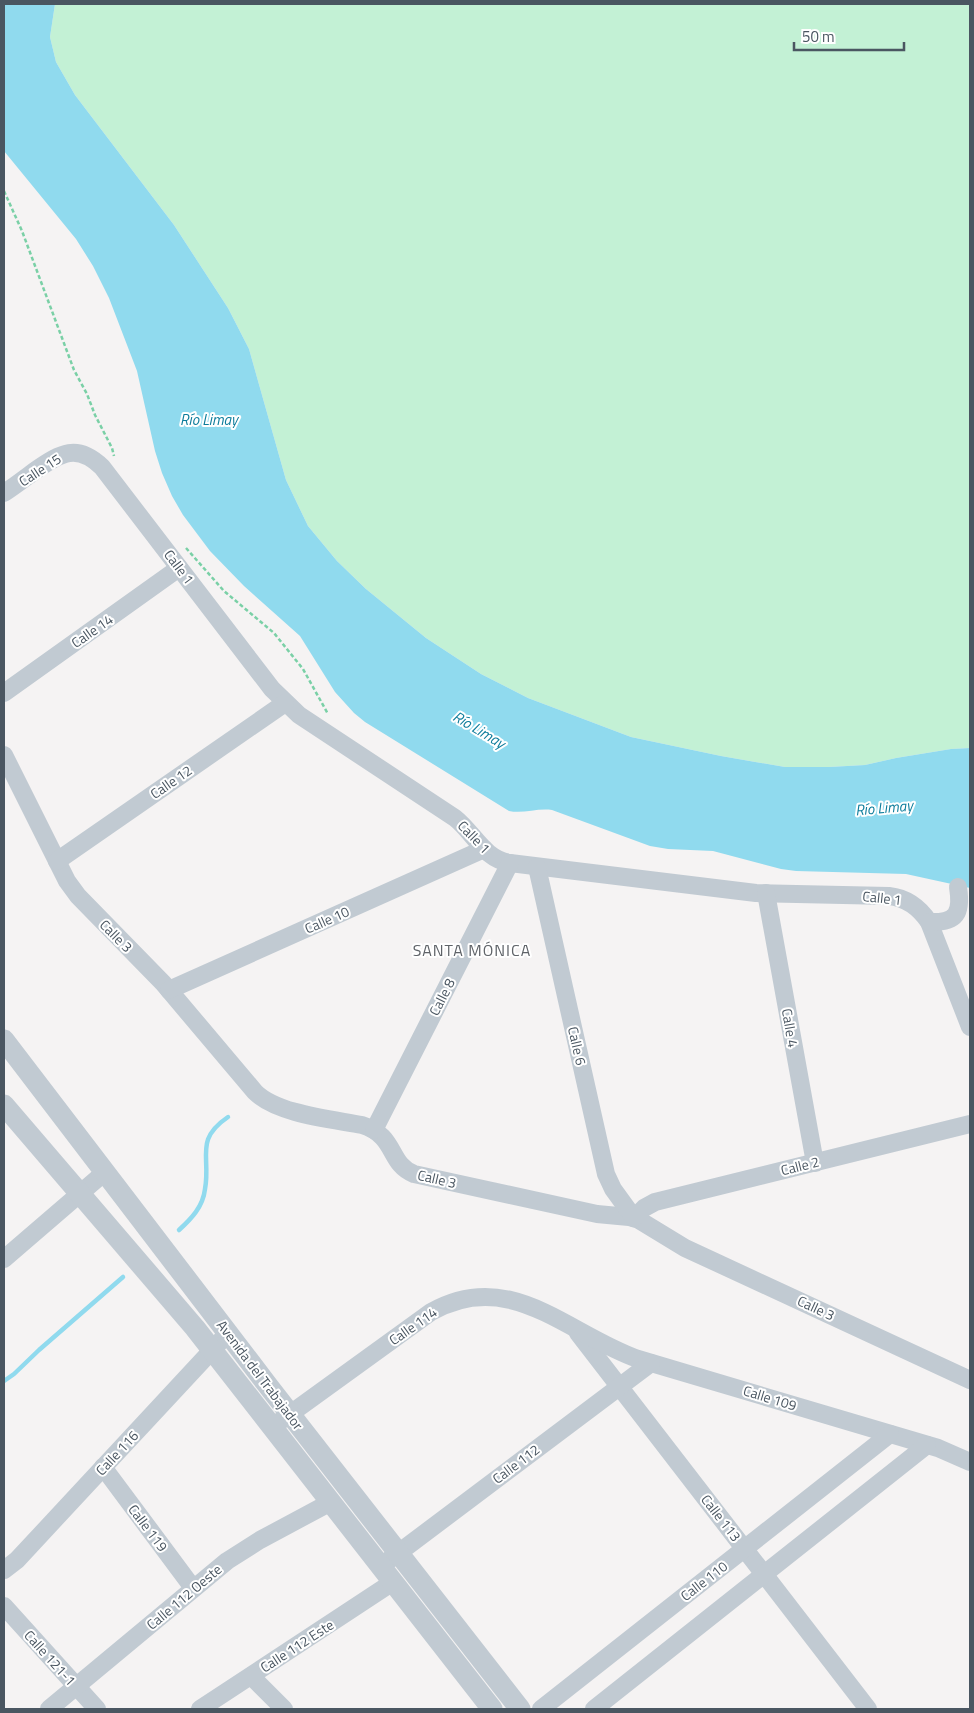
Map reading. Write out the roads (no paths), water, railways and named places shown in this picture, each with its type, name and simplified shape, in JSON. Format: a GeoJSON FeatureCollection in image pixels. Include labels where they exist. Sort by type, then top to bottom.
{"type":"FeatureCollection","features":[{"type":"Feature","properties":{"kind":"street","name":"Calle 15"},"geometry":{"type":"LineString","coordinates":[[4,493],[58,456],[64,453],[78,452]]}},
{"type":"Feature","properties":{"kind":"street","name":"Calle 1"},"geometry":{"type":"LineString","coordinates":[[78,452],[91,458],[102,467],[266,682],[285,703],[299,715],[455,818],[466,827],[484,850],[493,857],[510,864],[766,893],[896,896],[915,906],[928,922],[970,1027]]}},
{"type":"Feature","properties":{"kind":"street","name":"Calle 14"},"geometry":{"type":"LineString","coordinates":[[4,693],[179,568]]}},
{"type":"Feature","properties":{"kind":"street","name":"Calle 12"},"geometry":{"type":"LineString","coordinates":[[57,862],[285,703]]}},
{"type":"Feature","properties":{"kind":"street","name":"Calle 3"},"geometry":{"type":"LineString","coordinates":[[4,755],[67,881],[84,903],[170,990],[255,1092],[266,1102],[280,1108],[362,1125],[374,1130],[387,1142],[401,1166],[414,1174],[598,1214],[634,1218],[644,1222],[685,1248],[970,1380]]}},
{"type":"Feature","properties":{"kind":"street","name":"Calle 10"},"geometry":{"type":"LineString","coordinates":[[170,990],[484,850]]}},
{"type":"Feature","properties":{"kind":"street","name":"Calle 8"},"geometry":{"type":"LineString","coordinates":[[374,1130],[510,864]]}},
{"type":"Feature","properties":{"kind":"street","name":"Calle 6"},"geometry":{"type":"LineString","coordinates":[[537,866],[606,1174],[613,1189],[634,1218]]}},
{"type":"Feature","properties":{"kind":"street"},"geometry":{"type":"LineString","coordinates":[[928,922],[945,922],[954,917],[960,902],[958,887]]}},
{"type":"Feature","properties":{"kind":"street","name":"Calle 4"},"geometry":{"type":"LineString","coordinates":[[766,893],[815,1163]]}},
{"type":"Feature","properties":{"kind":"street","name":"Avenida del Trabajador"},"geometry":{"type":"LineString","coordinates":[[5,1044],[520,1709]]}},
{"type":"Feature","properties":{"kind":"street","name":"Avenida del Trabajador"},"geometry":{"type":"LineString","coordinates":[[4,1105],[212,1350],[492,1709]]}},
{"type":"Feature","properties":{"kind":"street","name":"Calle 2"},"geometry":{"type":"LineString","coordinates":[[634,1218],[644,1208],[655,1202],[970,1124]]}},
{"type":"Feature","properties":{"kind":"street"},"geometry":{"type":"LineString","coordinates":[[4,1259],[105,1172]]}},
{"type":"Feature","properties":{"kind":"street","name":"Calle 114"},"geometry":{"type":"LineString","coordinates":[[272,1427],[431,1312],[453,1302],[478,1297],[502,1298],[540,1310],[573,1327]]}},
{"type":"Feature","properties":{"kind":"street","name":"Calle 109"},"geometry":{"type":"LineString","coordinates":[[573,1327],[619,1352],[948,1451],[970,1462]]}},
{"type":"Feature","properties":{"kind":"street","name":"Calle 113"},"geometry":{"type":"LineString","coordinates":[[573,1327],[868,1709]]}},
{"type":"Feature","properties":{"kind":"street","name":"Calle 116"},"geometry":{"type":"LineString","coordinates":[[4,1570],[17,1560],[228,1333]]}},
{"type":"Feature","properties":{"kind":"street","name":"Calle 112"},"geometry":{"type":"LineString","coordinates":[[387,1574],[398,1553],[652,1363]]}},
{"type":"Feature","properties":{"kind":"street","name":"Calle 110"},"geometry":{"type":"LineString","coordinates":[[541,1709],[890,1434]]}},
{"type":"Feature","properties":{"kind":"street"},"geometry":{"type":"LineString","coordinates":[[594,1709],[927,1445]]}},
{"type":"Feature","properties":{"kind":"street","name":"Calle 119"},"geometry":{"type":"LineString","coordinates":[[103,1467],[193,1588]]}},
{"type":"Feature","properties":{"kind":"street","name":"Calle 112 Oeste"},"geometry":{"type":"LineString","coordinates":[[49,1709],[193,1588],[244,1550],[331,1502]]}},
{"type":"Feature","properties":{"kind":"street","name":"Calle 112 Este"},"geometry":{"type":"LineString","coordinates":[[200,1709],[251,1676],[387,1574]]}},
{"type":"Feature","properties":{"kind":"street","name":"Calle 121-1"},"geometry":{"type":"LineString","coordinates":[[4,1606],[97,1709]]}},
{"type":"Feature","properties":{"kind":"street"},"geometry":{"type":"LineString","coordinates":[[251,1676],[284,1709]]}},
{"type":"Feature","properties":{"kind":"water","name":"Río Limay"},"geometry":{"type":"Polygon","coordinates":[[[4,4],[55,4],[50,37],[56,62],[75,95],[174,225],[228,308],[249,349],[286,480],[308,526],[337,561],[366,589],[426,638],[481,674],[528,698],[631,737],[785,767],[865,765],[951,749],[970,748],[970,888],[906,874],[781,869],[713,851],[668,849],[650,846],[552,810],[509,811],[365,722],[354,713],[335,692],[300,636],[244,586],[210,551],[183,515],[172,496],[155,451],[137,371],[109,298],[93,266],[76,239],[4,151],[4,4]]]}},
{"type":"Feature","properties":{"kind":"waterway"},"geometry":{"type":"LineString","coordinates":[[179,1230],[192,1217],[204,1195],[207,1141],[217,1125],[228,1117]]}},
{"type":"Feature","properties":{"kind":"waterway"},"geometry":{"type":"LineString","coordinates":[[4,1381],[123,1277]]}},
{"type":"Feature","properties":{"kind":"district","name":"SANTA MÓNICA"},"geometry":{"type":"Point","coordinates":[472,950]}}]}
